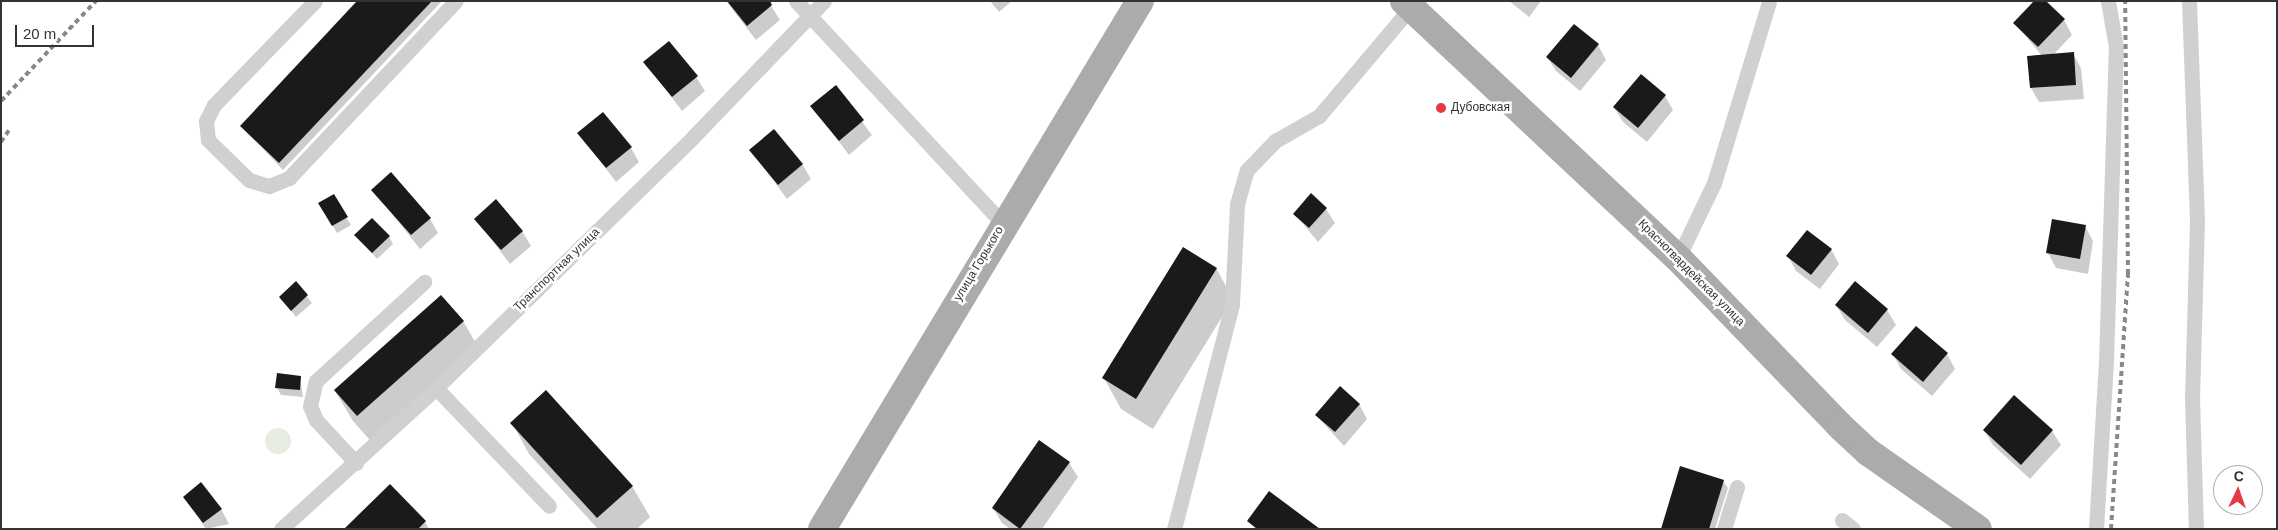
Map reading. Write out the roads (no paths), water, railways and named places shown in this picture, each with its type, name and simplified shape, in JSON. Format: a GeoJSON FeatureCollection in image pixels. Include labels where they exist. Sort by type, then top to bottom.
{"type":"FeatureCollection","features":[{"type":"Feature","properties":{"kind":"main road","name":"улица Горького"},"geometry":{"type":"LineString","coordinates":[[822,529],[1003,224],[1140,1]]}},
{"type":"Feature","properties":{"kind":"main road","name":"Красногвардейская улица"},"geometry":{"type":"LineString","coordinates":[[1408,4],[1678,258],[1861,445],[1978,529]]}},
{"type":"Feature","properties":{"kind":"lane"},"geometry":{"type":"LineString","coordinates":[[315,1],[214,105],[206,121],[208,140],[248,180],[268,186],[289,178],[456,1]]}},
{"type":"Feature","properties":{"kind":"lane"},"geometry":{"type":"LineString","coordinates":[[796,1],[1003,224]]}},
{"type":"Feature","properties":{"kind":"lane","name":"Транспортная улица"},"geometry":{"type":"LineString","coordinates":[[281,529],[356,463],[436,388],[693,136],[824,1]]}},
{"type":"Feature","properties":{"kind":"lane"},"geometry":{"type":"LineString","coordinates":[[2096,529],[2106,362],[2116,47],[2108,1]]}},
{"type":"Feature","properties":{"kind":"lane"},"geometry":{"type":"LineString","coordinates":[[2189,1],[2197,220],[2192,397],[2196,529]]}},
{"type":"Feature","properties":{"kind":"lane"},"geometry":{"type":"LineString","coordinates":[[1678,258],[1714,183],[1769,2]]}},
{"type":"Feature","properties":{"kind":"lane"},"geometry":{"type":"LineString","coordinates":[[1174,529],[1232,304],[1237,204],[1247,170],[1275,141],[1319,116],[1408,4]]}},
{"type":"Feature","properties":{"kind":"lane"},"geometry":{"type":"LineString","coordinates":[[356,463],[316,420],[310,406],[316,381],[424,282]]}},
{"type":"Feature","properties":{"kind":"lane"},"geometry":{"type":"LineString","coordinates":[[436,388],[548,506]]}},
{"type":"Feature","properties":{"kind":"lane"},"geometry":{"type":"LineString","coordinates":[[1724,529],[1737,487]]}},
{"type":"Feature","properties":{"kind":"railway"},"geometry":{"type":"LineString","coordinates":[[1,101],[96,1]]}},
{"type":"Feature","properties":{"kind":"railway"},"geometry":{"type":"LineString","coordinates":[[2111,529],[2128,274],[2125,1]]}},
{"type":"Feature","properties":{"kind":"railway"},"geometry":{"type":"LineString","coordinates":[[1,142],[9,130]]}},
{"type":"Feature","properties":{"kind":"place","name":"Дубовская"},"geometry":{"type":"Point","coordinates":[1441,108]}}]}
